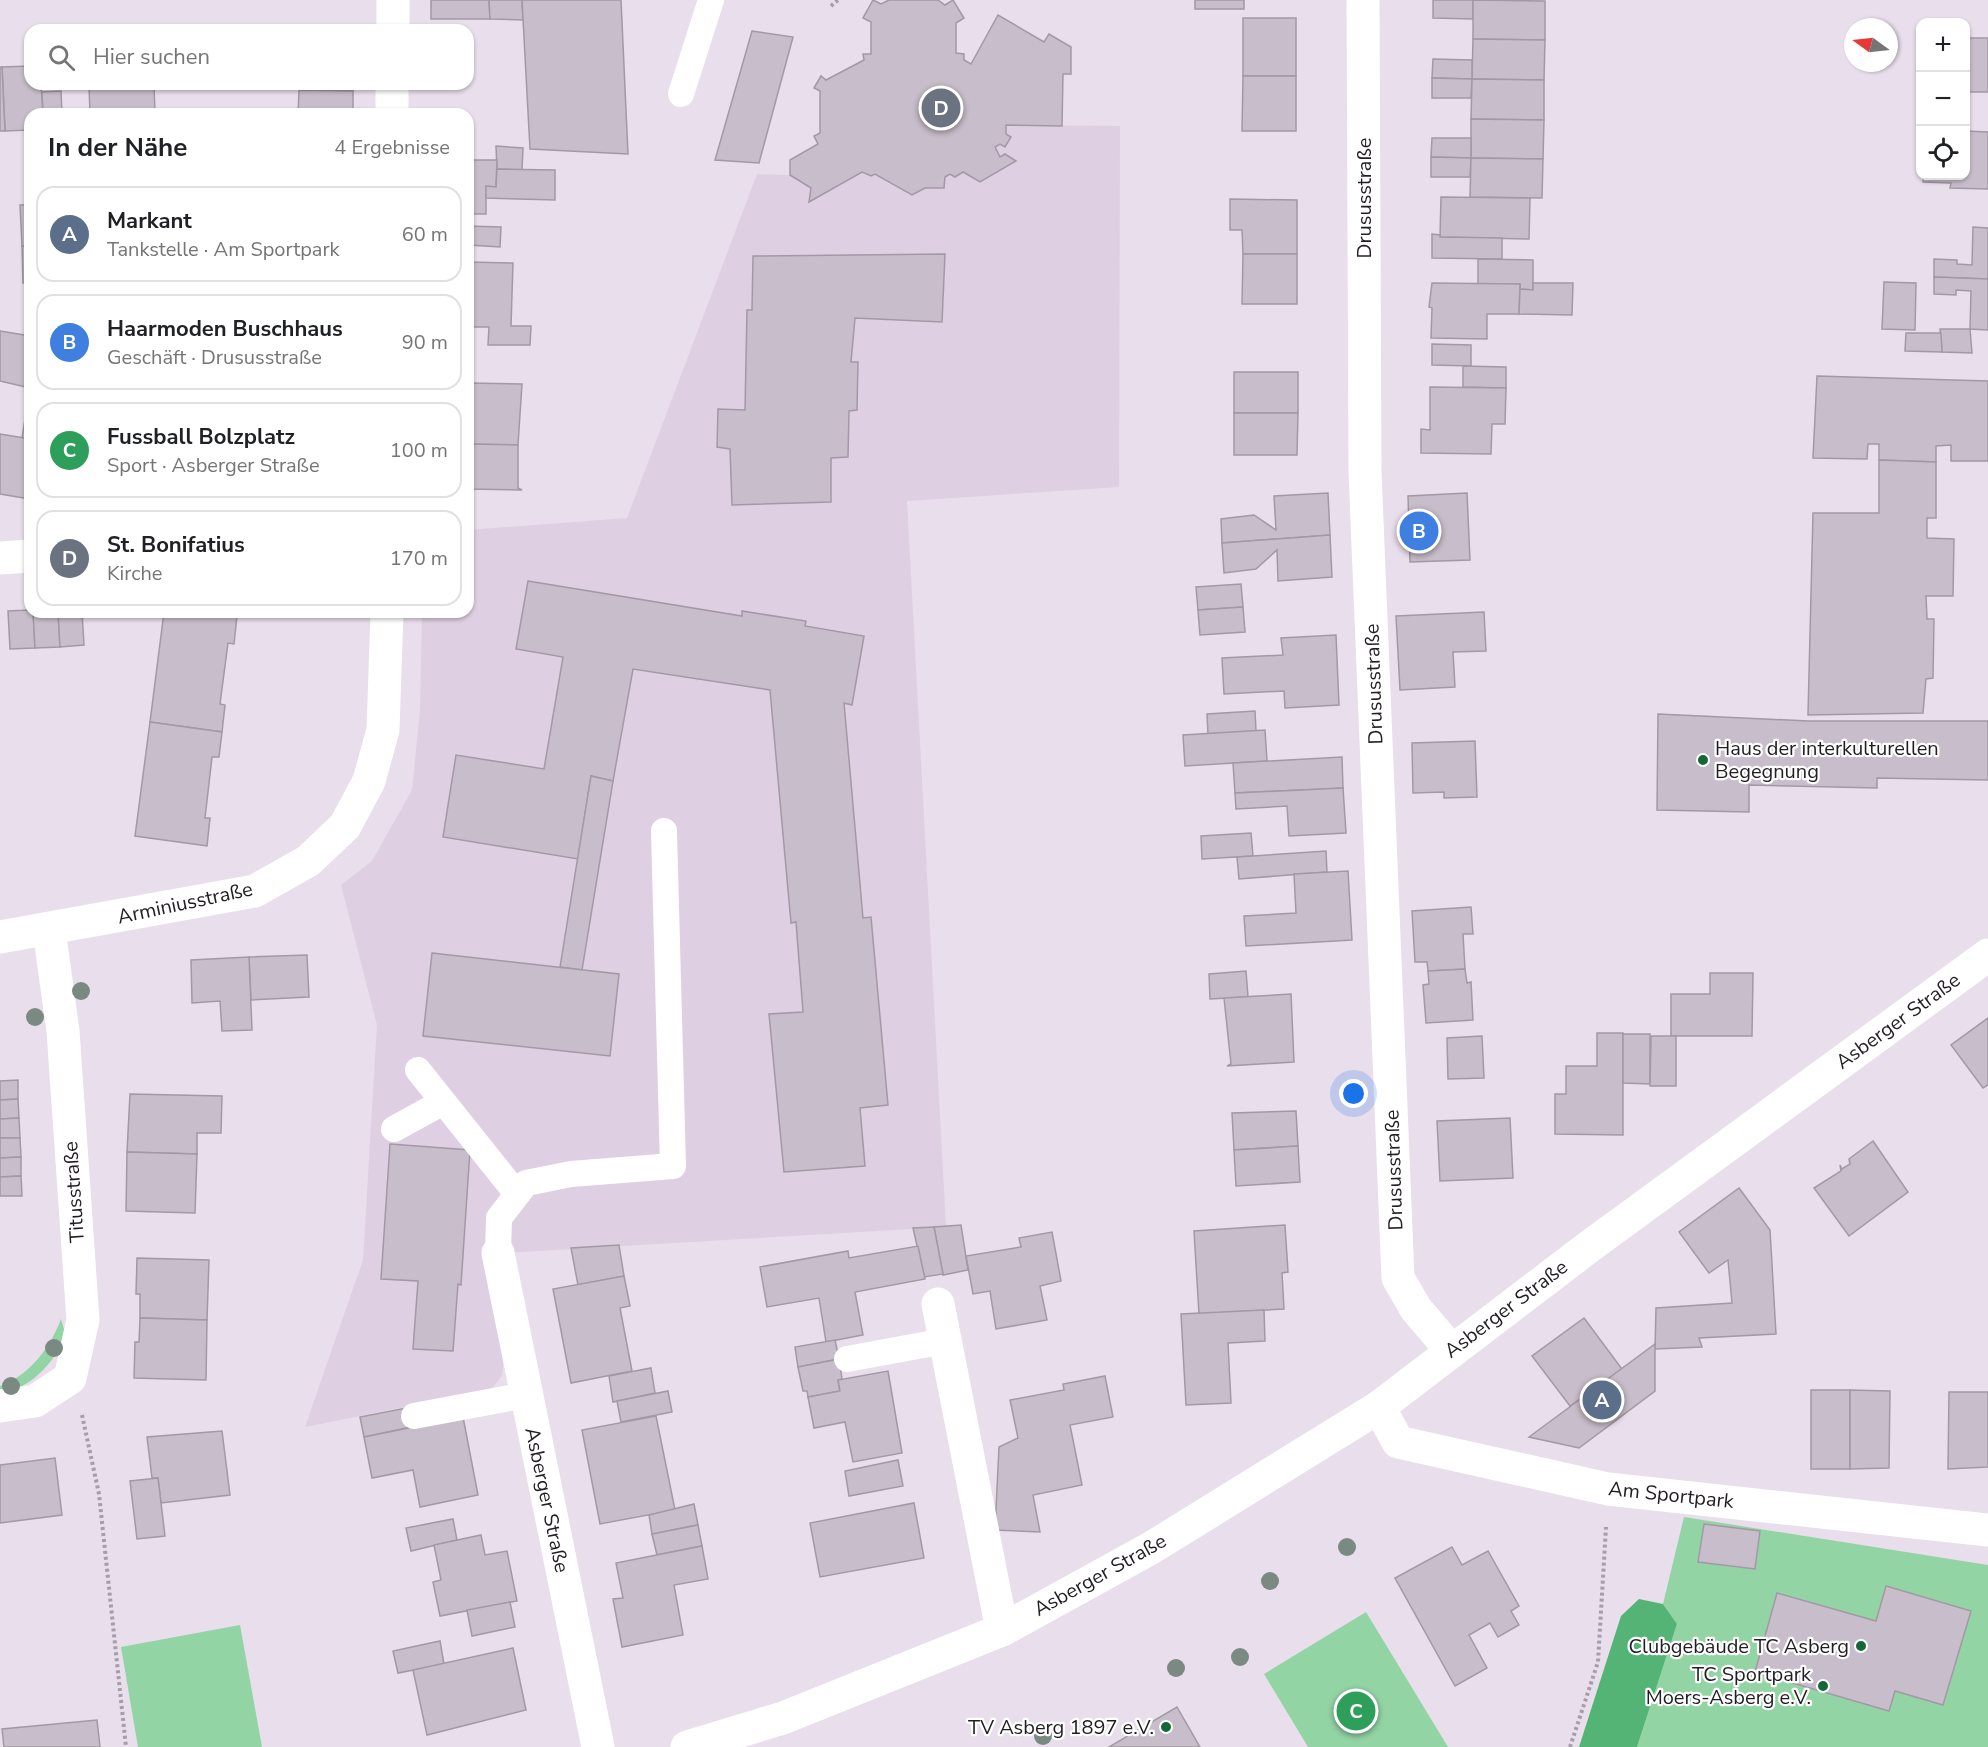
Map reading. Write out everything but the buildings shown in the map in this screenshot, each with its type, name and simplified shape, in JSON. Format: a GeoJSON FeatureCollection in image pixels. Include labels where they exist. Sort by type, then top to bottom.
{"type":"FeatureCollection","features":[{"type":"Feature","properties":{"kind":"street"},"geometry":{"type":"LineString","coordinates":[[393,0],[393,24]]}},
{"type":"Feature","properties":{"kind":"street","name":"Drususstraße"},"geometry":{"type":"LineString","coordinates":[[1363,0],[1365,472],[1398,1278],[1416,1310],[1451,1350]]}},
{"type":"Feature","properties":{"kind":"street"},"geometry":{"type":"LineString","coordinates":[[392,90],[392,108]]}},
{"type":"Feature","properties":{"kind":"street"},"geometry":{"type":"LineString","coordinates":[[0,558],[24,556]]}},
{"type":"Feature","properties":{"kind":"street","name":"Arminiusstraße"},"geometry":{"type":"LineString","coordinates":[[0,937],[49,930],[255,891],[308,861],[345,826],[369,781],[383,730],[387,618]]}},
{"type":"Feature","properties":{"kind":"street","name":"Titusstraße"},"geometry":{"type":"LineString","coordinates":[[49,930],[63,1031],[83,1320],[70,1378]]}},
{"type":"Feature","properties":{"kind":"street","name":"Asberger Straße"},"geometry":{"type":"LineString","coordinates":[[687,1747],[783,1718],[1002,1630],[1151,1548],[1379,1407],[1451,1350],[1988,955]]}},
{"type":"Feature","properties":{"kind":"street","name":"Asberger Straße"},"geometry":{"type":"LineString","coordinates":[[498,1253],[598,1747]]}},
{"type":"Feature","properties":{"kind":"street"},"geometry":{"type":"LineString","coordinates":[[938,1304],[1002,1630]]}},
{"type":"Feature","properties":{"kind":"street"},"geometry":{"type":"LineString","coordinates":[[0,1406],[34,1401],[70,1378]]}},
{"type":"Feature","properties":{"kind":"street","name":"Am Sportpark"},"geometry":{"type":"LineString","coordinates":[[1379,1407],[1398,1442],[1608,1489],[1988,1530]]}},
{"type":"Feature","properties":{"kind":"lane"},"geometry":{"type":"LineString","coordinates":[[681,94],[711,0]]}},
{"type":"Feature","properties":{"kind":"lane"},"geometry":{"type":"LineString","coordinates":[[498,1253],[499,1218],[526,1183],[571,1174],[673,1166],[664,831]]}},
{"type":"Feature","properties":{"kind":"lane"},"geometry":{"type":"LineString","coordinates":[[417,1070],[517,1194]]}},
{"type":"Feature","properties":{"kind":"lane"},"geometry":{"type":"LineString","coordinates":[[394,1129],[443,1102]]}},
{"type":"Feature","properties":{"kind":"lane"},"geometry":{"type":"LineString","coordinates":[[848,1359],[945,1341]]}},
{"type":"Feature","properties":{"kind":"lane"},"geometry":{"type":"LineString","coordinates":[[414,1416],[526,1395]]}},
{"type":"Feature","properties":{"kind":"path"},"geometry":{"type":"LineString","coordinates":[[831,6],[838,0]]}},
{"type":"Feature","properties":{"kind":"path"},"geometry":{"type":"LineString","coordinates":[[70,1378],[85,1425],[99,1494],[126,1747]]}},
{"type":"Feature","properties":{"kind":"path"},"geometry":{"type":"LineString","coordinates":[[1570,1747],[1598,1662],[1608,1489]]}},
{"type":"Feature","properties":{"kind":"shaded area"},"geometry":{"type":"Polygon","coordinates":[[[1006,125],[1120,126],[1119,487],[907,501],[946,1227],[485,1254],[504,1358],[502,1375],[490,1390],[305,1427],[363,1260],[377,1025],[341,885],[372,861],[412,790],[420,711],[422,618],[474,618],[474,530],[627,518],[757,174],[790,175],[811,188],[809,202],[862,172],[870,176],[875,174],[913,195],[925,188],[944,188],[945,177],[950,174],[963,172],[980,182],[1016,161],[1005,154],[1000,157],[995,147],[1000,144],[1006,147],[1011,137],[1006,134],[1006,125]]]}},
{"type":"Feature","properties":{"kind":"green space"},"geometry":{"type":"Polygon","coordinates":[[[61,1319],[66,1336],[48,1365],[22,1386],[0,1394],[0,1386],[21,1375],[38,1359],[61,1319]]]}},
{"type":"Feature","properties":{"kind":"green space","name":"TC Sportpark Moers-Asberg e.V."},"geometry":{"type":"Polygon","coordinates":[[[1684,1517],[1988,1565],[1988,1747],[1637,1747],[1677,1624],[1663,1604],[1684,1517]]]}},
{"type":"Feature","properties":{"kind":"green space"},"geometry":{"type":"Polygon","coordinates":[[[1639,1599],[1663,1604],[1677,1624],[1637,1747],[1579,1747],[1621,1616],[1639,1599]]]}},
{"type":"Feature","properties":{"kind":"green space"},"geometry":{"type":"Polygon","coordinates":[[[1366,1612],[1448,1747],[1308,1747],[1264,1674],[1366,1612]]]}},
{"type":"Feature","properties":{"kind":"green space"},"geometry":{"type":"Polygon","coordinates":[[[240,1625],[262,1747],[138,1747],[121,1647],[240,1625]]]}},
{"type":"Feature","properties":{"kind":"place","name":"St. Bonifatius"},"geometry":{"type":"Point","coordinates":[941,108]}},
{"type":"Feature","properties":{"kind":"place","name":"Haarmoden Buschhaus"},"geometry":{"type":"Point","coordinates":[1419,531]}},
{"type":"Feature","properties":{"kind":"place","name":"Haus der interkulturellen Begegnung"},"geometry":{"type":"Point","coordinates":[1703,760]}},
{"type":"Feature","properties":{"kind":"place","name":"Markant"},"geometry":{"type":"Point","coordinates":[1602,1400]}},
{"type":"Feature","properties":{"kind":"place","name":"Clubgebäude TC Asberg"},"geometry":{"type":"Point","coordinates":[1861,1646]}},
{"type":"Feature","properties":{"kind":"place","name":"TC Sportpark Moers-Asberg e.V."},"geometry":{"type":"Point","coordinates":[1823,1686]}},
{"type":"Feature","properties":{"kind":"place","name":"Fussball Bolzplatz"},"geometry":{"type":"Point","coordinates":[1356,1711]}},
{"type":"Feature","properties":{"kind":"place","name":"TV Asberg 1897 e.V."},"geometry":{"type":"Point","coordinates":[1166,1727]}}]}
